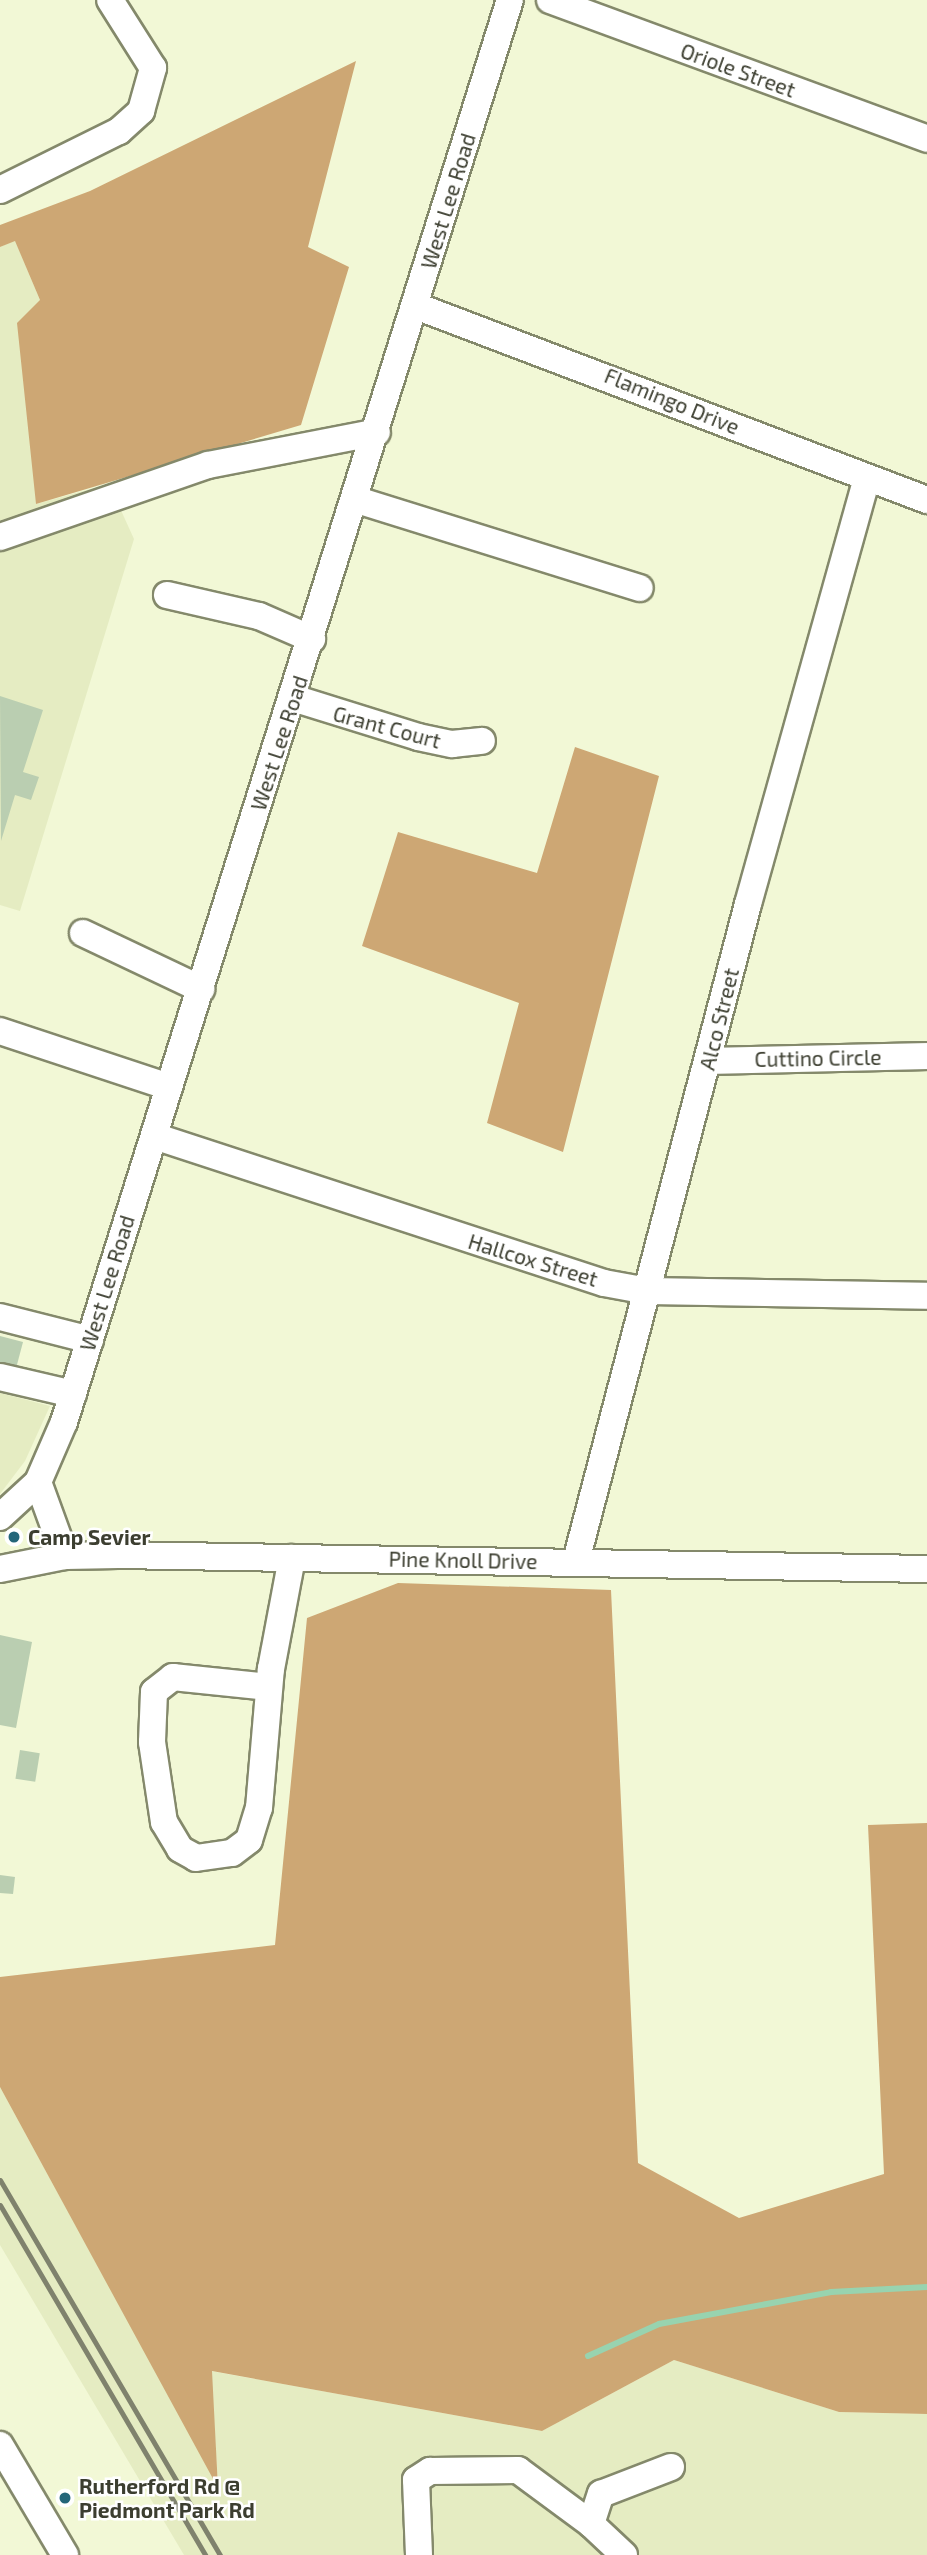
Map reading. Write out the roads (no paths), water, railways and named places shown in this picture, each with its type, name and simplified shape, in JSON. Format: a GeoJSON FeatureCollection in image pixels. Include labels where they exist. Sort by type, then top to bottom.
{"type":"FeatureCollection","features":[{"type":"Feature","properties":{"kind":"street"},"geometry":{"type":"LineString","coordinates":[[0,190],[119,131],[141,111],[153,68],[110,0]]}},
{"type":"Feature","properties":{"kind":"street","name":"West Lee Road"},"geometry":{"type":"LineString","coordinates":[[0,1517],[38,1482],[73,1394],[357,500],[510,0]]}},
{"type":"Feature","properties":{"kind":"street","name":"Oriole Street"},"geometry":{"type":"LineString","coordinates":[[550,0],[927,139]]}},
{"type":"Feature","properties":{"kind":"street","name":"Flamingo Drive"},"geometry":{"type":"LineString","coordinates":[[416,306],[636,386],[927,500]]}},
{"type":"Feature","properties":{"kind":"street"},"geometry":{"type":"LineString","coordinates":[[0,537],[208,465],[377,432]]}},
{"type":"Feature","properties":{"kind":"street","name":"Alco Street"},"geometry":{"type":"LineString","coordinates":[[576,1562],[646,1291],[867,478]]}},
{"type":"Feature","properties":{"kind":"street"},"geometry":{"type":"LineString","coordinates":[[357,500],[640,588]]}},
{"type":"Feature","properties":{"kind":"street"},"geometry":{"type":"LineString","coordinates":[[167,596],[259,616],[312,639]]}},
{"type":"Feature","properties":{"kind":"street","name":"Grant Court"},"geometry":{"type":"LineString","coordinates":[[293,698],[418,737],[452,744],[482,741]]}},
{"type":"Feature","properties":{"kind":"street"},"geometry":{"type":"LineString","coordinates":[[83,933],[201,989]]}},
{"type":"Feature","properties":{"kind":"street"},"geometry":{"type":"LineString","coordinates":[[0,1031],[169,1087]]}},
{"type":"Feature","properties":{"kind":"street","name":"Cuttino Circle"},"geometry":{"type":"LineString","coordinates":[[709,1061],[927,1056]]}},
{"type":"Feature","properties":{"kind":"street","name":"Hallcox Street"},"geometry":{"type":"LineString","coordinates":[[154,1136],[578,1276],[646,1291],[927,1296]]}},
{"type":"Feature","properties":{"kind":"street"},"geometry":{"type":"LineString","coordinates":[[0,1317],[89,1340]]}},
{"type":"Feature","properties":{"kind":"street"},"geometry":{"type":"LineString","coordinates":[[0,1377],[73,1394]]}},
{"type":"Feature","properties":{"kind":"street"},"geometry":{"type":"LineString","coordinates":[[38,1482],[65,1556]]}},
{"type":"Feature","properties":{"kind":"street","name":"Pine Knoll Drive"},"geometry":{"type":"LineString","coordinates":[[0,1569],[65,1556],[927,1569]]}},
{"type":"Feature","properties":{"kind":"street"},"geometry":{"type":"LineString","coordinates":[[269,1687],[173,1677],[153,1692],[152,1742],[164,1822],[180,1849],[196,1858],[216,1859],[248,1840],[259,1808],[269,1687],[292,1558]]}},
{"type":"Feature","properties":{"kind":"street"},"geometry":{"type":"LineString","coordinates":[[0,2445],[65,2555]]}},
{"type":"Feature","properties":{"kind":"street"},"geometry":{"type":"LineString","coordinates":[[591,2524],[601,2494],[671,2467]]}},
{"type":"Feature","properties":{"kind":"street"},"geometry":{"type":"LineString","coordinates":[[418,2555],[416,2480],[430,2471],[518,2470],[591,2524],[624,2555]]}},
{"type":"Feature","properties":{"kind":"waterway"},"geometry":{"type":"LineString","coordinates":[[588,2356],[659,2324],[831,2292],[927,2287]]}},
{"type":"Feature","properties":{"kind":"railway"},"geometry":{"type":"LineString","coordinates":[[0,2180],[220,2555]]}},
{"type":"Feature","properties":{"kind":"railway"},"geometry":{"type":"LineString","coordinates":[[0,2205],[205,2555]]}},
{"type":"Feature","properties":{"kind":"place","name":"Camp Sevier"},"geometry":{"type":"Point","coordinates":[14,1537]}},
{"type":"Feature","properties":{"kind":"place","name":"Rutherford Rd @ Piedmont Park Rd"},"geometry":{"type":"Point","coordinates":[65,2498]}}]}
